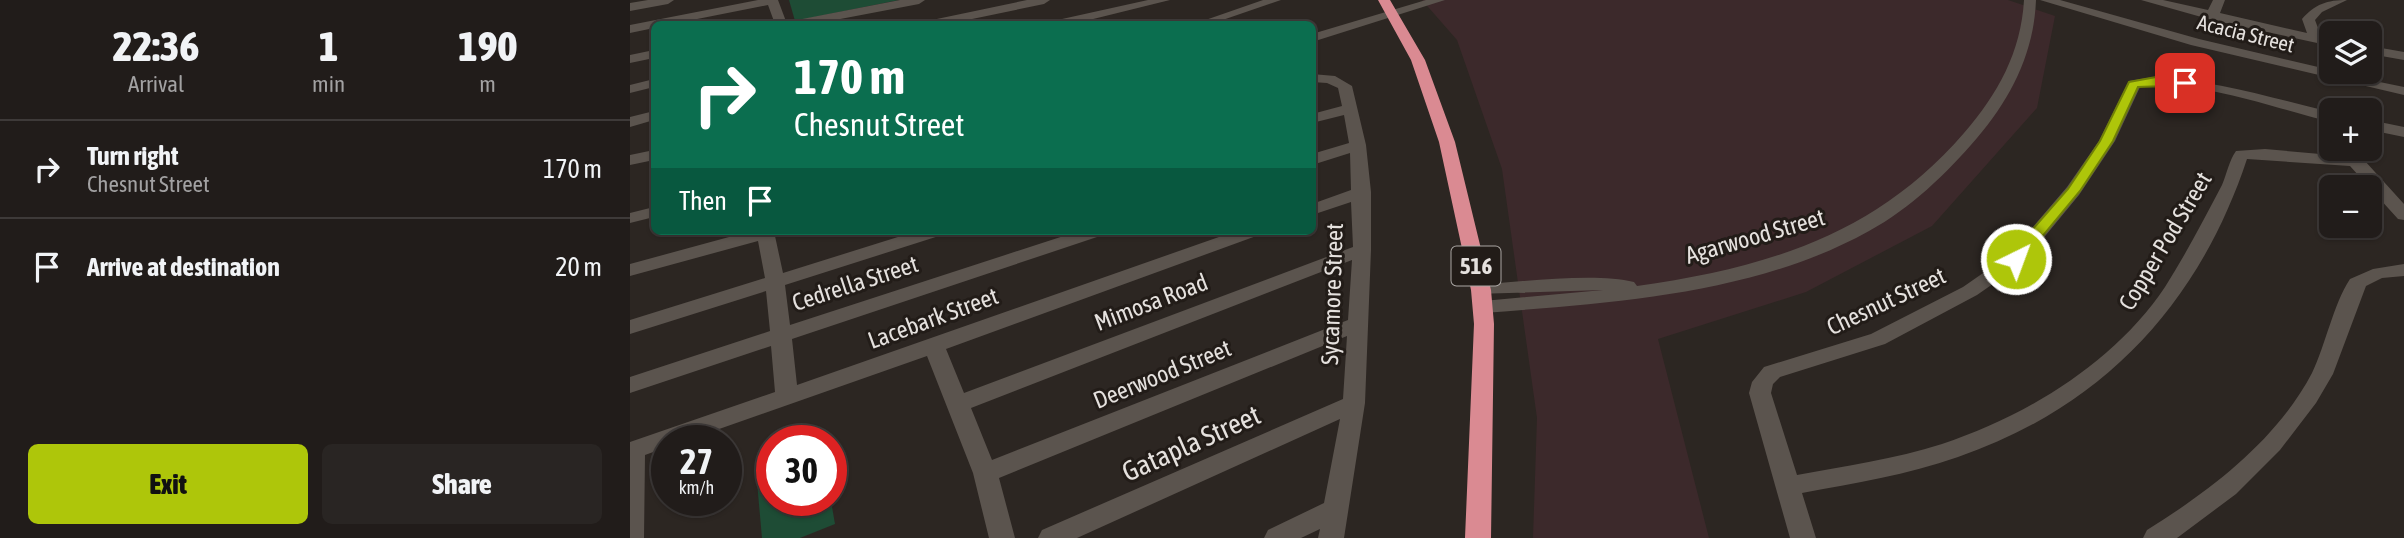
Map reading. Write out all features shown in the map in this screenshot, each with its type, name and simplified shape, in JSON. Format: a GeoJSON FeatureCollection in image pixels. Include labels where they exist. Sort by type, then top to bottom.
{"type":"FeatureCollection","features":[{"type":"Feature","properties":{"kind":"highway","name":"516"},"geometry":{"type":"LineString","coordinates":[[1389,8],[1418,60],[1447,142],[1482,298],[1478,538]]}},
{"type":"Feature","properties":{"kind":"street"},"geometry":{"type":"LineString","coordinates":[[630,7],[668,0]]}},
{"type":"Feature","properties":{"kind":"street"},"geometry":{"type":"LineString","coordinates":[[812,21],[919,0],[933,21]]}},
{"type":"Feature","properties":{"kind":"street"},"geometry":{"type":"LineString","coordinates":[[949,21],[1044,0]]}},
{"type":"Feature","properties":{"kind":"street"},"geometry":{"type":"LineString","coordinates":[[1071,21],[1164,0]]}},
{"type":"Feature","properties":{"kind":"street"},"geometry":{"type":"LineString","coordinates":[[1209,21],[1275,0]]}},
{"type":"Feature","properties":{"kind":"street"},"geometry":{"type":"LineString","coordinates":[[1316,29],[1415,0]]}},
{"type":"Feature","properties":{"kind":"street"},"geometry":{"type":"LineString","coordinates":[[1316,36],[1389,8],[1439,0]]}},
{"type":"Feature","properties":{"kind":"street"},"geometry":{"type":"LineString","coordinates":[[2147,0],[2319,40]]}},
{"type":"Feature","properties":{"kind":"street"},"geometry":{"type":"LineString","coordinates":[[2212,16],[2219,0]]}},
{"type":"Feature","properties":{"kind":"street"},"geometry":{"type":"LineString","coordinates":[[2316,39],[2308,19],[2318,9],[2341,0]]}},
{"type":"Feature","properties":{"kind":"street"},"geometry":{"type":"LineString","coordinates":[[671,21],[772,1],[781,21]]}},
{"type":"Feature","properties":{"kind":"street","name":"Acacia Street"},"geometry":{"type":"LineString","coordinates":[[2032,1],[2404,91]]}},
{"type":"Feature","properties":{"kind":"street","name":"Agarwood Street"},"geometry":{"type":"LineString","coordinates":[[1482,298],[1609,297],[1721,276],[1808,252],[1847,236],[1919,188],[1964,144],[1989,114],[2021,55],[2032,1]]}},
{"type":"Feature","properties":{"kind":"street"},"geometry":{"type":"LineString","coordinates":[[630,29],[651,25]]}},
{"type":"Feature","properties":{"kind":"street"},"geometry":{"type":"LineString","coordinates":[[2382,52],[2404,56]]}},
{"type":"Feature","properties":{"kind":"street"},"geometry":{"type":"LineString","coordinates":[[630,59],[651,55]]}},
{"type":"Feature","properties":{"kind":"street","name":"Sycamore Street"},"geometry":{"type":"LineString","coordinates":[[1316,78],[1339,81],[1345,86],[1358,145],[1362,192],[1362,250],[1354,403],[1331,538]]}},
{"type":"Feature","properties":{"kind":"street","name":"Chesnut Street"},"geometry":{"type":"LineString","coordinates":[[1790,486],[1763,405],[1760,393],[1763,382],[1772,372],[1828,357],[1890,333],[1970,291],[2016,259],[2073,191],[2107,141],[2134,84],[2156,81],[2185,83],[2319,115]]}},
{"type":"Feature","properties":{"kind":"street"},"geometry":{"type":"LineString","coordinates":[[630,89],[651,84]]}},
{"type":"Feature","properties":{"kind":"street"},"geometry":{"type":"LineString","coordinates":[[1316,118],[1350,108]]}},
{"type":"Feature","properties":{"kind":"street"},"geometry":{"type":"LineString","coordinates":[[630,122],[651,117]]}},
{"type":"Feature","properties":{"kind":"street"},"geometry":{"type":"LineString","coordinates":[[2382,127],[2404,132]]}},
{"type":"Feature","properties":{"kind":"street"},"geometry":{"type":"LineString","coordinates":[[1316,159],[1358,145]]}},
{"type":"Feature","properties":{"kind":"street","name":"Copper Pod Street"},"geometry":{"type":"LineString","coordinates":[[1790,486],[1916,461],[1971,443],[2038,410],[2101,370],[2132,342],[2166,300],[2235,176],[2242,154],[2319,155]]}},
{"type":"Feature","properties":{"kind":"street"},"geometry":{"type":"LineString","coordinates":[[630,160],[651,156]]}},
{"type":"Feature","properties":{"kind":"street"},"geometry":{"type":"LineString","coordinates":[[2355,161],[2404,215]]}},
{"type":"Feature","properties":{"kind":"street"},"geometry":{"type":"LineString","coordinates":[[1316,209],[1362,192]]}},
{"type":"Feature","properties":{"kind":"street"},"geometry":{"type":"LineString","coordinates":[[630,207],[651,203]]}},
{"type":"Feature","properties":{"kind":"street"},"geometry":{"type":"LineString","coordinates":[[630,218],[651,213]]}},
{"type":"Feature","properties":{"kind":"street"},"geometry":{"type":"LineString","coordinates":[[630,270],[756,235]]}},
{"type":"Feature","properties":{"kind":"street"},"geometry":{"type":"LineString","coordinates":[[767,235],[787,397]]}},
{"type":"Feature","properties":{"kind":"street"},"geometry":{"type":"LineString","coordinates":[[630,327],[923,235]]}},
{"type":"Feature","properties":{"kind":"street","name":"Cedrella Street"},"geometry":{"type":"LineString","coordinates":[[630,385],[1085,235]]}},
{"type":"Feature","properties":{"kind":"street","name":"Lacebark Street"},"geometry":{"type":"LineString","coordinates":[[631,450],[934,346],[1242,235]]}},
{"type":"Feature","properties":{"kind":"street","name":"Mimosa Road"},"geometry":{"type":"LineString","coordinates":[[959,404],[1362,250]]}},
{"type":"Feature","properties":{"kind":"street"},"geometry":{"type":"LineString","coordinates":[[2156,538],[2208,505],[2291,422],[2322,374],[2357,283],[2381,271],[2404,270]]}},
{"type":"Feature","properties":{"kind":"street","name":"Deerwood Street"},"geometry":{"type":"LineString","coordinates":[[985,474],[1358,324]]}},
{"type":"Feature","properties":{"kind":"street"},"geometry":{"type":"LineString","coordinates":[[934,346],[985,474],[1002,538]]}},
{"type":"Feature","properties":{"kind":"street","name":"Gatapla Street"},"geometry":{"type":"LineString","coordinates":[[1051,538],[1354,403]]}},
{"type":"Feature","properties":{"kind":"street"},"geometry":{"type":"LineString","coordinates":[[631,450],[631,530]]}},
{"type":"Feature","properties":{"kind":"street"},"geometry":{"type":"LineString","coordinates":[[1790,486],[1804,538]]}},
{"type":"Feature","properties":{"kind":"street"},"geometry":{"type":"LineString","coordinates":[[1276,538],[1337,508]]}},
{"type":"Feature","properties":{"kind":"shaded area"},"geometry":{"type":"Polygon","coordinates":[[[1422,0],[2008,0],[2055,16],[2037,108],[1932,226],[1806,292],[1658,339],[1709,538],[1533,538],[1537,418],[1502,169],[1457,40],[1422,0]]]}},
{"type":"Feature","properties":{"kind":"green space"},"geometry":{"type":"Polygon","coordinates":[[[789,0],[899,0],[795,21],[789,0]]]}},
{"type":"Feature","properties":{"kind":"green space"},"geometry":{"type":"Polygon","coordinates":[[[760,516],[834,516],[835,524],[800,538],[762,538],[760,516]]]}},
{"type":"Feature","properties":{"kind":"route"},"geometry":{"type":"LineString","coordinates":[[2016,259],[2073,191],[2107,141],[2134,84],[2156,81],[2185,83]]}}]}
